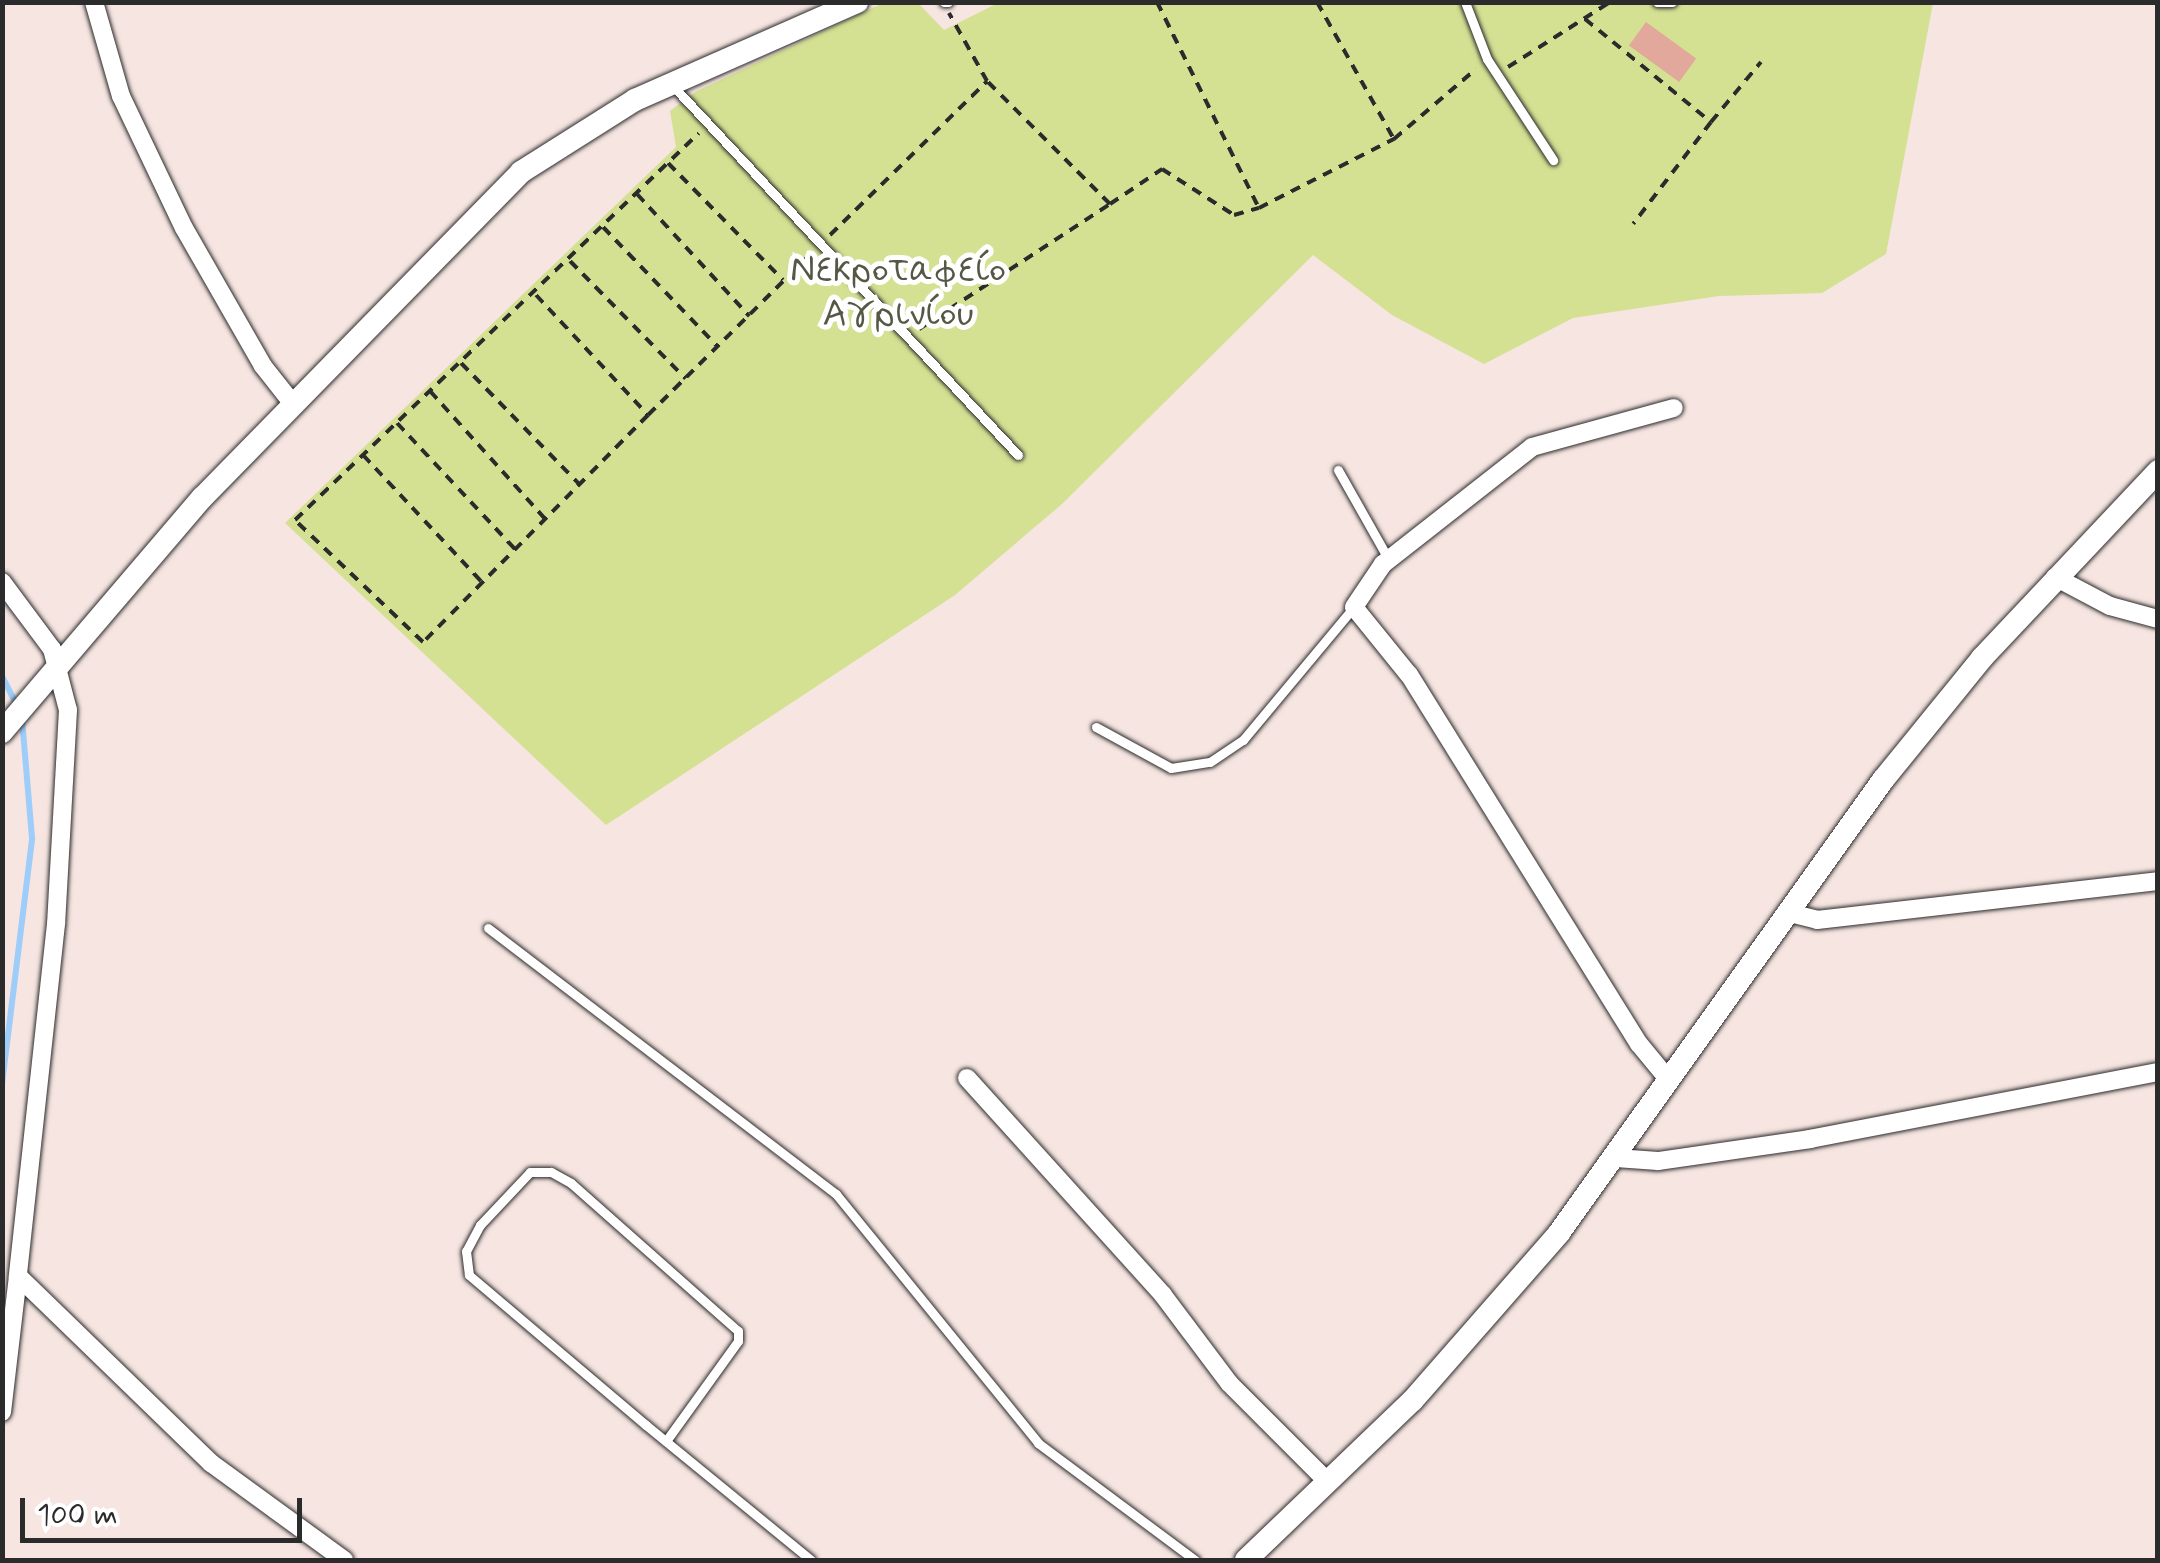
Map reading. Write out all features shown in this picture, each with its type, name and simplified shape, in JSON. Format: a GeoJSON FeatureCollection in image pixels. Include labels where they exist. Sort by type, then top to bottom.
{"type":"FeatureCollection","features":[{"type":"Feature","properties":{"kind":"street"},"geometry":{"type":"LineString","coordinates":[[94,2],[122,96],[184,228],[263,366],[294,404]]}},
{"type":"Feature","properties":{"kind":"street"},"geometry":{"type":"LineString","coordinates":[[8,726],[202,498],[520,172],[595,122],[857,2]]}},
{"type":"Feature","properties":{"kind":"street"},"geometry":{"type":"LineString","coordinates":[[1668,1079],[1639,1044],[1409,675],[1354,607],[1389,560],[1532,447],[1674,408]]}},
{"type":"Feature","properties":{"kind":"street"},"geometry":{"type":"LineString","coordinates":[[1246,1560],[1497,1306],[1616,1158],[1668,1079],[1883,780],[2055,577],[2158,471]]}},
{"type":"Feature","properties":{"kind":"street"},"geometry":{"type":"LineString","coordinates":[[2055,577],[2110,606],[2158,618]]}},
{"type":"Feature","properties":{"kind":"street"},"geometry":{"type":"LineString","coordinates":[[2,582],[59,666],[68,710],[68,772],[2,1412]]}},
{"type":"Feature","properties":{"kind":"street"},"geometry":{"type":"LineString","coordinates":[[1786,912],[1817,920],[2158,881]]}},
{"type":"Feature","properties":{"kind":"street"},"geometry":{"type":"LineString","coordinates":[[1616,1158],[1645,1162],[1810,1139],[2158,1072]]}},
{"type":"Feature","properties":{"kind":"street"},"geometry":{"type":"LineString","coordinates":[[967,1078],[1163,1295],[1229,1383],[1327,1481]]}},
{"type":"Feature","properties":{"kind":"street"},"geometry":{"type":"LineString","coordinates":[[18,1276],[211,1463],[344,1560]]}},
{"type":"Feature","properties":{"kind":"lane"},"geometry":{"type":"LineString","coordinates":[[1464,2],[1487,59],[1553,160]]}},
{"type":"Feature","properties":{"kind":"lane"},"geometry":{"type":"LineString","coordinates":[[1657,2],[1672,2]]}},
{"type":"Feature","properties":{"kind":"lane"},"geometry":{"type":"LineString","coordinates":[[671,84],[706,127],[1018,455]]}},
{"type":"Feature","properties":{"kind":"lane"},"geometry":{"type":"LineString","coordinates":[[1338,470],[1389,560]]}},
{"type":"Feature","properties":{"kind":"lane"},"geometry":{"type":"LineString","coordinates":[[1096,727],[1171,768],[1210,762],[1244,740],[1354,607]]}},
{"type":"Feature","properties":{"kind":"lane"},"geometry":{"type":"LineString","coordinates":[[488,928],[836,1194],[1038,1443],[1195,1560]]}},
{"type":"Feature","properties":{"kind":"lane"},"geometry":{"type":"LineString","coordinates":[[666,1442],[738,1342],[738,1330],[571,1183],[551,1172],[530,1172],[480,1226],[466,1251],[469,1275],[666,1442],[811,1560]]}},
{"type":"Feature","properties":{"kind":"path"},"geometry":{"type":"LineString","coordinates":[[1157,2],[1258,208]]}},
{"type":"Feature","properties":{"kind":"path"},"geometry":{"type":"LineString","coordinates":[[1317,2],[1394,139]]}},
{"type":"Feature","properties":{"kind":"path"},"geometry":{"type":"LineString","coordinates":[[1498,74],[1610,2]]}},
{"type":"Feature","properties":{"kind":"path"},"geometry":{"type":"LineString","coordinates":[[946,3],[988,81],[1110,204]]}},
{"type":"Feature","properties":{"kind":"path"},"geometry":{"type":"LineString","coordinates":[[1584,18],[1710,122]]}},
{"type":"Feature","properties":{"kind":"path"},"geometry":{"type":"LineString","coordinates":[[905,336],[1162,169],[1234,215],[1258,208],[1394,139],[1487,59]]}},
{"type":"Feature","properties":{"kind":"path"},"geometry":{"type":"LineString","coordinates":[[1634,224],[1760,62]]}},
{"type":"Feature","properties":{"kind":"path"},"geometry":{"type":"LineString","coordinates":[[706,127],[295,520],[423,642],[783,280],[988,81]]}},
{"type":"Feature","properties":{"kind":"path"},"geometry":{"type":"LineString","coordinates":[[668,163],[783,280]]}},
{"type":"Feature","properties":{"kind":"path"},"geometry":{"type":"LineString","coordinates":[[636,194],[749,316]]}},
{"type":"Feature","properties":{"kind":"path"},"geometry":{"type":"LineString","coordinates":[[603,226],[717,346]]}},
{"type":"Feature","properties":{"kind":"path"},"geometry":{"type":"LineString","coordinates":[[569,260],[686,380]]}},
{"type":"Feature","properties":{"kind":"path"},"geometry":{"type":"LineString","coordinates":[[534,294],[648,415]]}},
{"type":"Feature","properties":{"kind":"path"},"geometry":{"type":"LineString","coordinates":[[461,362],[580,485]]}},
{"type":"Feature","properties":{"kind":"path"},"geometry":{"type":"LineString","coordinates":[[430,391],[546,520]]}},
{"type":"Feature","properties":{"kind":"path"},"geometry":{"type":"LineString","coordinates":[[397,423],[515,549]]}},
{"type":"Feature","properties":{"kind":"path"},"geometry":{"type":"LineString","coordinates":[[363,455],[482,582]]}},
{"type":"Feature","properties":{"kind":"green space","name":"Νεκροταφείο Αγρινίου"},"geometry":{"type":"Polygon","coordinates":[[[1000,2],[1933,3],[1886,254],[1822,293],[1719,296],[1573,318],[1484,364],[1392,315],[1313,255],[1062,504],[955,595],[606,825],[285,523],[676,147],[670,111],[697,91],[883,3],[918,3],[944,30],[1000,2]]]}},
{"type":"Feature","properties":{"kind":"building"},"geometry":{"type":"Polygon","coordinates":[[[1646,22],[1696,58],[1679,82],[1629,45],[1646,22]]]}},
{"type":"Feature","properties":{"kind":"waterway"},"geometry":{"type":"LineString","coordinates":[[2,676],[17,706]]}},
{"type":"Feature","properties":{"kind":"waterway"},"geometry":{"type":"LineString","coordinates":[[2,1084],[32,838],[22,718]]}}]}
